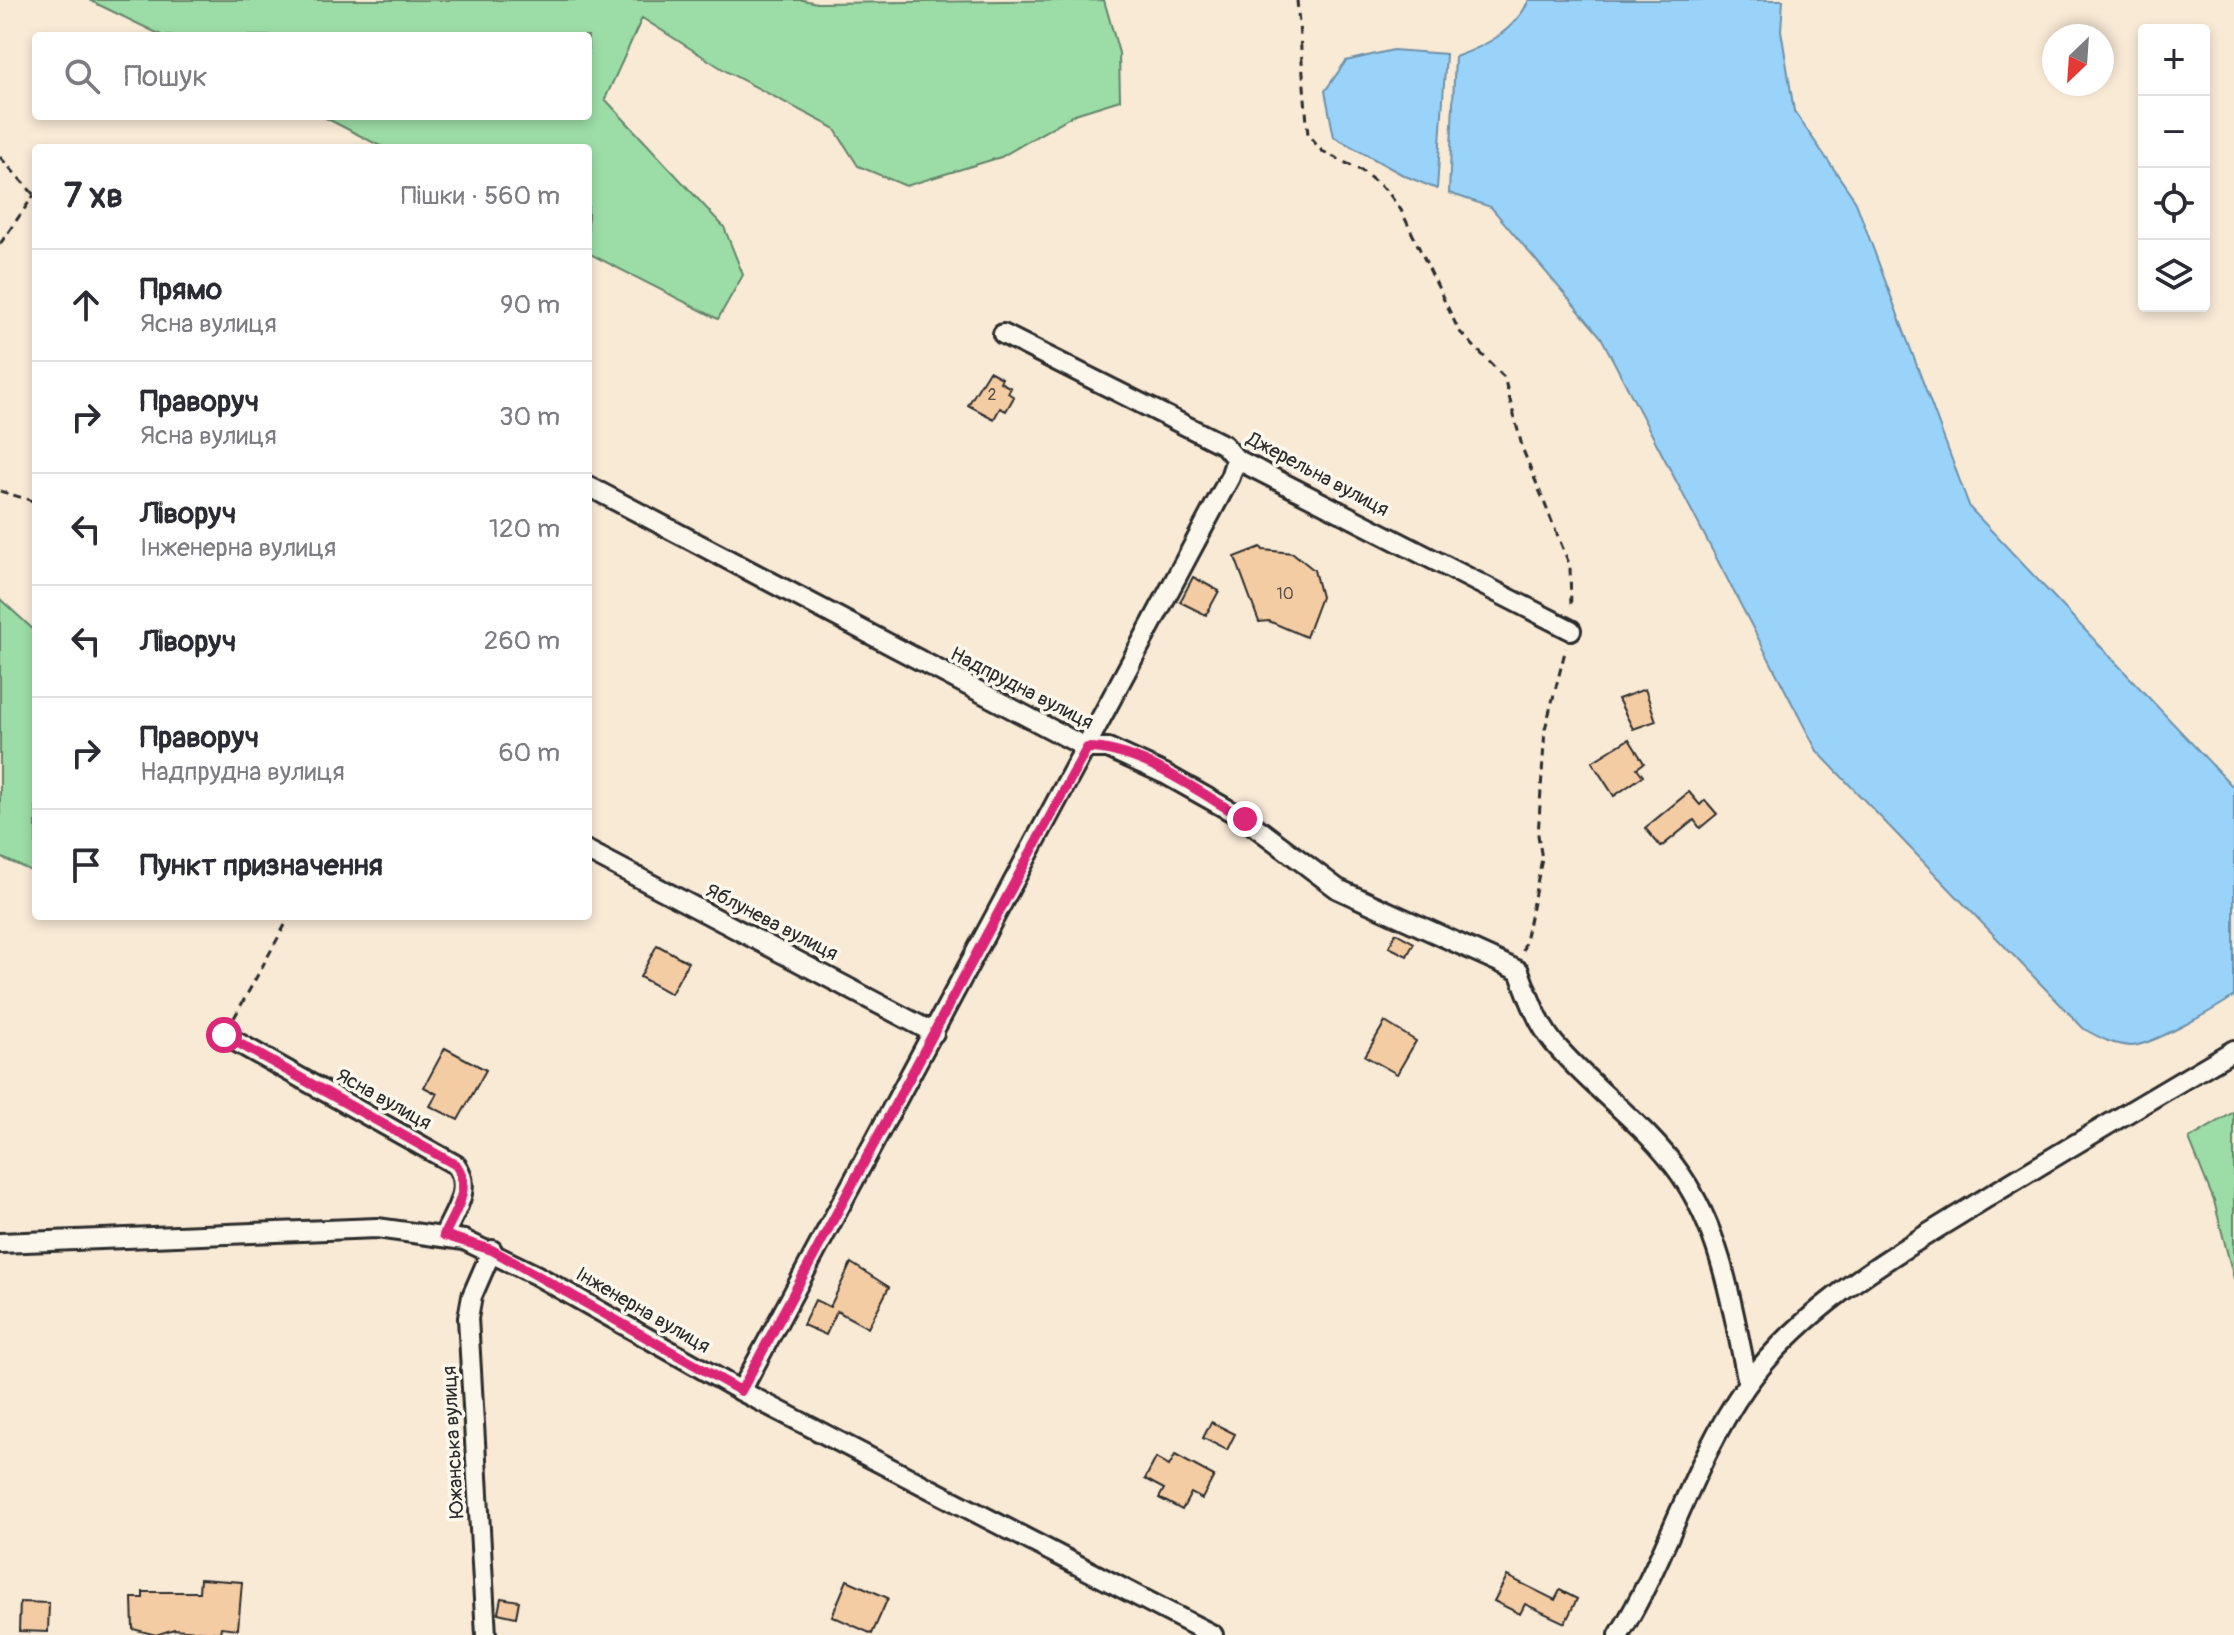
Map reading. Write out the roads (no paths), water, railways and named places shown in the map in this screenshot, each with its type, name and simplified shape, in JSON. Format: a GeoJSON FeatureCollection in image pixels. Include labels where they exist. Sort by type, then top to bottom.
{"type":"FeatureCollection","features":[{"type":"Feature","properties":{"kind":"street","name":"Джерельна вулиця"},"geometry":{"type":"LineString","coordinates":[[1003,334],[1224,445],[1236,459],[1571,630]]}},
{"type":"Feature","properties":{"kind":"street"},"geometry":{"type":"LineString","coordinates":[[741,1391],[1087,748],[1230,477],[1236,459]]}},
{"type":"Feature","properties":{"kind":"street","name":"Надпрудна вулиця"},"geometry":{"type":"LineString","coordinates":[[592,488],[1087,748],[1108,748],[1165,774],[1245,819],[1338,889],[1519,971],[1536,1015],[1553,1041],[1663,1152],[1693,1195],[1724,1266],[1748,1383]]}},
{"type":"Feature","properties":{"kind":"street","name":"Яблунева вулиця"},"geometry":{"type":"LineString","coordinates":[[592,853],[934,1033]]}},
{"type":"Feature","properties":{"kind":"street","name":"Ясна вулиця"},"geometry":{"type":"LineString","coordinates":[[224,1035],[456,1165],[463,1177],[463,1191],[444,1235]]}},
{"type":"Feature","properties":{"kind":"street"},"geometry":{"type":"LineString","coordinates":[[1619,1635],[1721,1423],[1748,1383],[1792,1334],[1842,1291],[1878,1266],[2234,1050]]}},
{"type":"Feature","properties":{"kind":"street","name":"Інженерна вулиця"},"geometry":{"type":"LineString","coordinates":[[0,1243],[377,1228],[444,1235],[492,1250],[741,1391],[1213,1635]]}},
{"type":"Feature","properties":{"kind":"street","name":"Южанська вулиця"},"geometry":{"type":"LineString","coordinates":[[486,1635],[468,1318],[472,1296],[492,1250]]}},
{"type":"Feature","properties":{"kind":"water"},"geometry":{"type":"Polygon","coordinates":[[[1529,0],[1783,0],[1781,30],[1794,111],[1855,200],[1970,508],[2234,788],[2234,996],[2184,1026],[2131,1046],[2101,1038],[2084,1029],[1817,751],[1601,337],[1491,207],[1449,193],[1455,57],[1478,48],[1508,29],[1529,0]]]}},
{"type":"Feature","properties":{"kind":"water"},"geometry":{"type":"Polygon","coordinates":[[[1393,50],[1446,54],[1437,189],[1403,175],[1334,137],[1325,91],[1346,61],[1393,50]]]}}]}
